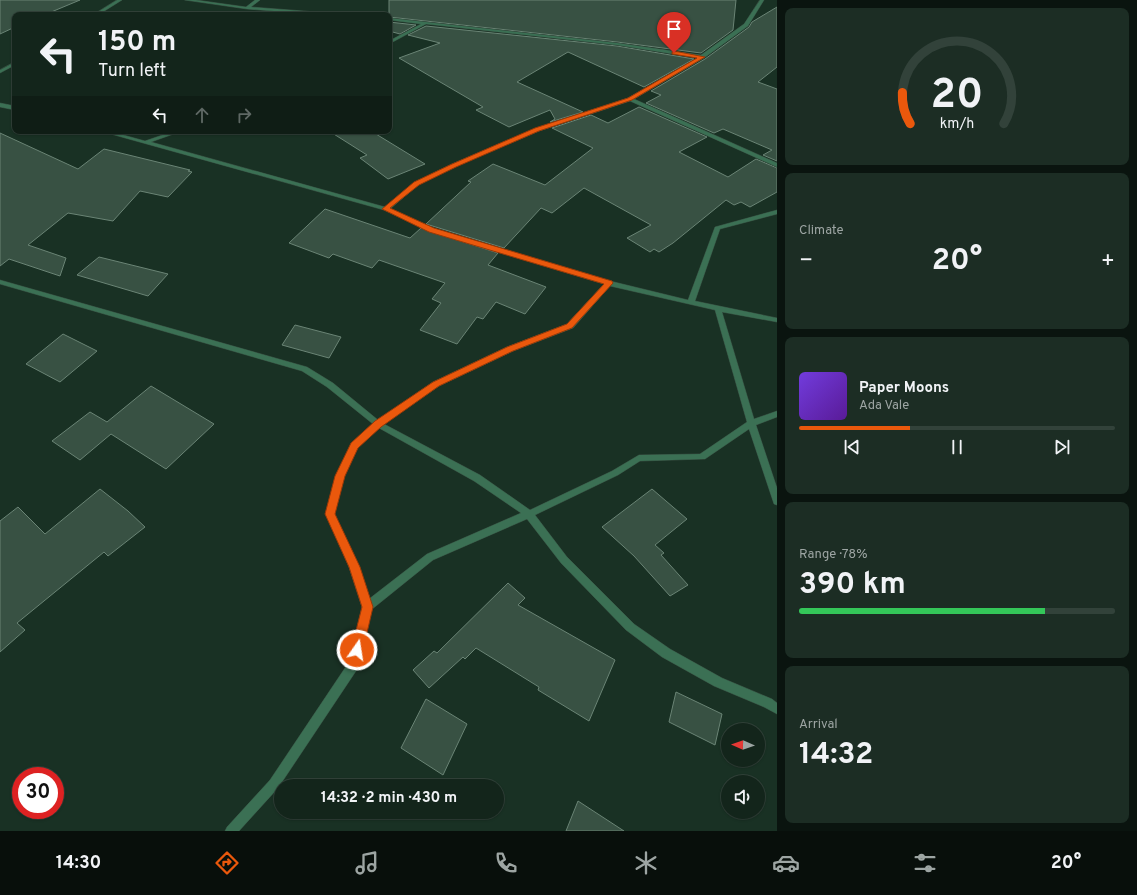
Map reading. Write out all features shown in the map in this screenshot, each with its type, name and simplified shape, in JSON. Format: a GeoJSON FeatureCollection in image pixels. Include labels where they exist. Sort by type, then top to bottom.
{"type":"FeatureCollection","features":[{"type":"Feature","properties":{"kind":"street"},"geometry":{"type":"LineString","coordinates":[[100,12],[120,0]]}},
{"type":"Feature","properties":{"kind":"street"},"geometry":{"type":"LineString","coordinates":[[187,0],[247,8],[302,12]]}},
{"type":"Feature","properties":{"kind":"street"},"geometry":{"type":"LineString","coordinates":[[247,8],[258,0]]}},
{"type":"Feature","properties":{"kind":"street"},"geometry":{"type":"LineString","coordinates":[[386,209],[417,183],[454,165],[537,130],[630,99],[702,57],[746,25],[762,0]]}},
{"type":"Feature","properties":{"kind":"street"},"geometry":{"type":"LineString","coordinates":[[392,19],[617,44],[702,57]]}},
{"type":"Feature","properties":{"kind":"street"},"geometry":{"type":"LineString","coordinates":[[392,41],[425,22]]}},
{"type":"Feature","properties":{"kind":"street"},"geometry":{"type":"LineString","coordinates":[[0,72],[12,65]]}},
{"type":"Feature","properties":{"kind":"street"},"geometry":{"type":"LineString","coordinates":[[630,99],[777,165]]}},
{"type":"Feature","properties":{"kind":"street"},"geometry":{"type":"LineString","coordinates":[[0,105],[12,107]]}},
{"type":"Feature","properties":{"kind":"street"},"geometry":{"type":"LineString","coordinates":[[115,134],[386,209],[432,230],[609,283],[718,309],[777,320]]}},
{"type":"Feature","properties":{"kind":"street"},"geometry":{"type":"LineString","coordinates":[[147,142],[170,134]]}},
{"type":"Feature","properties":{"kind":"street"},"geometry":{"type":"LineString","coordinates":[[691,303],[696,283],[712,246],[717,228],[777,212]]}},
{"type":"Feature","properties":{"kind":"street"},"geometry":{"type":"LineString","coordinates":[[0,282],[304,369],[330,385],[378,424],[477,478],[529,514],[564,560],[630,626],[666,653],[718,682],[768,703],[777,709]]}},
{"type":"Feature","properties":{"kind":"street"},"geometry":{"type":"LineString","coordinates":[[231,831],[274,784],[354,664],[367,607],[354,567],[330,514],[340,476],[354,446],[378,424],[436,384],[510,349],[570,326],[609,283]]}},
{"type":"Feature","properties":{"kind":"street"},"geometry":{"type":"LineString","coordinates":[[718,309],[751,423],[777,501]]}},
{"type":"Feature","properties":{"kind":"street"},"geometry":{"type":"LineString","coordinates":[[367,607],[430,557],[529,514],[615,473],[639,458],[702,457],[751,423],[777,414]]}},
{"type":"Feature","properties":{"kind":"building"},"geometry":{"type":"Polygon","coordinates":[[[0,0],[80,0],[51,12],[12,12],[12,28],[0,34],[0,0]]]}},
{"type":"Feature","properties":{"kind":"building"},"geometry":{"type":"Polygon","coordinates":[[[389,0],[736,0],[733,30],[701,53],[617,42],[392,17],[392,12],[389,12],[389,0]]]}},
{"type":"Feature","properties":{"kind":"building"},"geometry":{"type":"Polygon","coordinates":[[[777,7],[777,67],[758,82],[777,89],[777,161],[763,155],[772,150],[723,129],[714,133],[646,103],[661,95],[651,91],[705,59],[749,27],[752,22],[777,7]]]}},
{"type":"Feature","properties":{"kind":"building"},"geometry":{"type":"Polygon","coordinates":[[[392,22],[416,25],[400,34],[392,32],[392,22]]]}},
{"type":"Feature","properties":{"kind":"building"},"geometry":{"type":"Polygon","coordinates":[[[426,26],[617,46],[694,59],[644,87],[568,52],[517,82],[583,112],[550,122],[555,119],[550,110],[509,127],[476,110],[483,107],[399,58],[440,43],[408,35],[426,26]]]}},
{"type":"Feature","properties":{"kind":"building"},"geometry":{"type":"Polygon","coordinates":[[[639,107],[707,137],[679,152],[728,177],[756,159],[777,168],[777,192],[750,207],[741,202],[734,205],[726,200],[673,243],[659,252],[654,249],[650,252],[627,238],[651,225],[584,188],[552,213],[541,208],[504,248],[426,224],[471,182],[468,181],[493,164],[545,185],[593,148],[552,128],[591,115],[608,123],[639,107]]]}},
{"type":"Feature","properties":{"kind":"building"},"geometry":{"type":"Polygon","coordinates":[[[0,133],[78,169],[104,149],[190,170],[188,171],[192,172],[168,197],[140,191],[113,221],[68,213],[28,245],[66,258],[60,276],[9,259],[0,266],[0,133]]]}},
{"type":"Feature","properties":{"kind":"building"},"geometry":{"type":"Polygon","coordinates":[[[334,134],[376,134],[425,164],[388,179],[360,158],[367,155],[334,134]]]}},
{"type":"Feature","properties":{"kind":"building"},"geometry":{"type":"Polygon","coordinates":[[[325,209],[410,238],[421,228],[498,253],[488,265],[546,287],[525,314],[496,302],[483,319],[477,317],[457,344],[420,330],[441,303],[432,299],[445,283],[379,260],[372,268],[333,254],[329,258],[289,243],[325,209]]]}},
{"type":"Feature","properties":{"kind":"building"},"geometry":{"type":"Polygon","coordinates":[[[99,257],[168,274],[148,296],[77,275],[99,257]]]}},
{"type":"Feature","properties":{"kind":"building"},"geometry":{"type":"Polygon","coordinates":[[[295,325],[341,337],[329,358],[282,345],[295,325]]]}},
{"type":"Feature","properties":{"kind":"building"},"geometry":{"type":"Polygon","coordinates":[[[63,334],[97,351],[60,382],[26,364],[63,334]]]}},
{"type":"Feature","properties":{"kind":"building"},"geometry":{"type":"Polygon","coordinates":[[[151,386],[214,424],[166,469],[111,434],[80,460],[52,441],[90,412],[107,422],[151,386]]]}},
{"type":"Feature","properties":{"kind":"building"},"geometry":{"type":"Polygon","coordinates":[[[100,489],[128,511],[145,527],[108,556],[104,552],[17,623],[25,630],[0,652],[0,521],[18,507],[45,534],[100,489]]]}},
{"type":"Feature","properties":{"kind":"building"},"geometry":{"type":"Polygon","coordinates":[[[652,489],[687,519],[655,545],[664,553],[661,555],[688,585],[670,596],[634,556],[602,527],[652,489]]]}},
{"type":"Feature","properties":{"kind":"building"},"geometry":{"type":"Polygon","coordinates":[[[508,583],[525,598],[518,605],[615,660],[589,721],[538,690],[539,687],[476,648],[465,659],[463,657],[429,688],[413,670],[434,651],[437,653],[508,583]]]}},
{"type":"Feature","properties":{"kind":"building"},"geometry":{"type":"Polygon","coordinates":[[[676,692],[722,714],[715,745],[669,722],[676,692]]]}},
{"type":"Feature","properties":{"kind":"building"},"geometry":{"type":"Polygon","coordinates":[[[426,699],[467,724],[443,775],[401,748],[426,699]]]}},
{"type":"Feature","properties":{"kind":"building"},"geometry":{"type":"Polygon","coordinates":[[[578,801],[624,831],[566,831],[578,801]]]}},
{"type":"Feature","properties":{"kind":"route"},"geometry":{"type":"LineString","coordinates":[[357,650],[367,607],[354,567],[330,514],[340,476],[354,446],[378,424],[436,384],[510,349],[570,326],[609,283],[432,230],[386,209],[417,183],[454,165],[537,130],[630,99],[702,57],[674,53]]}}]}
